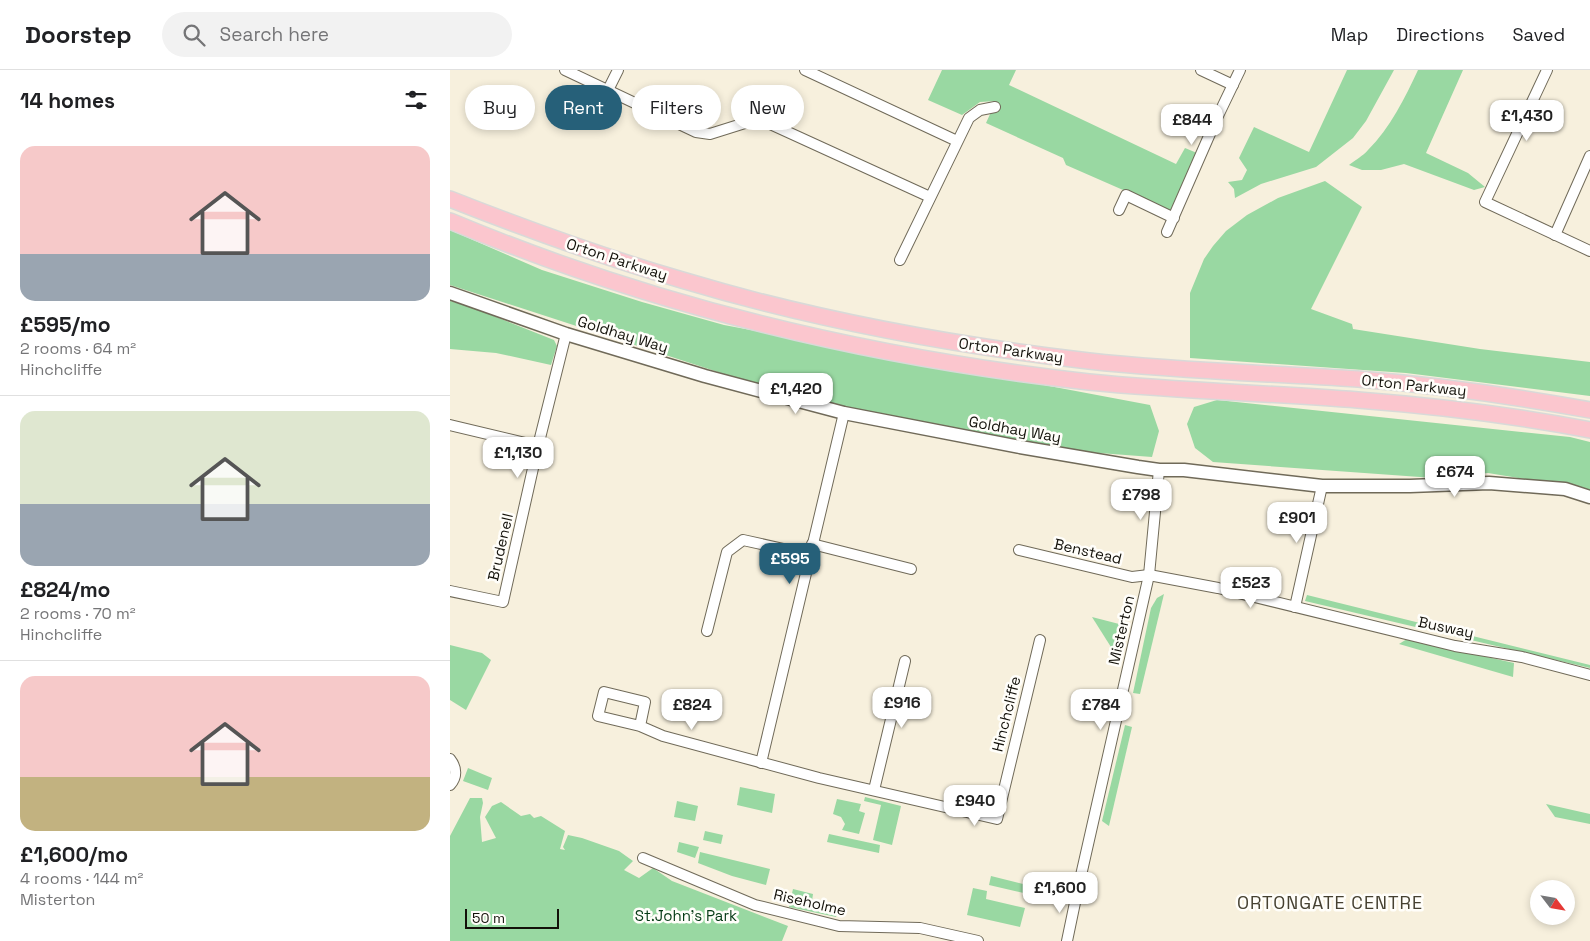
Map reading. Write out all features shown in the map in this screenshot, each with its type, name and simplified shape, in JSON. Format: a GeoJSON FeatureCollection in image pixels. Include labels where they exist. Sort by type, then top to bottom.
{"type":"FeatureCollection","features":[{"type":"Feature","properties":{"kind":"main road","name":"Orton Parkway"},"geometry":{"type":"LineString","coordinates":[[450,199],[564,242],[682,281],[758,301],[900,333],[994,349],[1092,361],[1440,387],[1590,410]]}},
{"type":"Feature","properties":{"kind":"main road","name":"Orton Parkway"},"geometry":{"type":"LineString","coordinates":[[450,221],[556,262],[666,298],[820,338],[897,353],[992,369],[1090,382],[1438,407],[1590,430]]}},
{"type":"Feature","properties":{"kind":"street"},"geometry":{"type":"LineString","coordinates":[[565,70],[597,85]]}},
{"type":"Feature","properties":{"kind":"street"},"geometry":{"type":"LineString","coordinates":[[610,85],[618,70]]}},
{"type":"Feature","properties":{"kind":"street"},"geometry":{"type":"LineString","coordinates":[[805,70],[957,141]]}},
{"type":"Feature","properties":{"kind":"street"},"geometry":{"type":"LineString","coordinates":[[1200,70],[1233,85]]}},
{"type":"Feature","properties":{"kind":"street"},"geometry":{"type":"LineString","coordinates":[[1168,232],[1240,70]]}},
{"type":"Feature","properties":{"kind":"street"},"geometry":{"type":"LineString","coordinates":[[1547,70],[1485,202],[1590,250]]}},
{"type":"Feature","properties":{"kind":"street"},"geometry":{"type":"LineString","coordinates":[[622,97],[696,132],[710,134],[745,123],[768,124],[930,197]]}},
{"type":"Feature","properties":{"kind":"street"},"geometry":{"type":"LineString","coordinates":[[900,260],[969,118],[980,110],[995,107]]}},
{"type":"Feature","properties":{"kind":"street"},"geometry":{"type":"LineString","coordinates":[[1556,235],[1590,156]]}},
{"type":"Feature","properties":{"kind":"street"},"geometry":{"type":"LineString","coordinates":[[1119,210],[1126,195],[1174,218]]}},
{"type":"Feature","properties":{"kind":"street","name":"Goldhay Way"},"geometry":{"type":"LineString","coordinates":[[450,294],[566,334],[705,376],[844,413],[1020,447],[1158,470],[1184,470],[1322,486],[1410,486],[1490,482],[1565,489],[1590,496]]}},
{"type":"Feature","properties":{"kind":"street","name":"Brudenell"},"geometry":{"type":"LineString","coordinates":[[450,591],[503,602],[538,446],[566,334]]}},
{"type":"Feature","properties":{"kind":"street"},"geometry":{"type":"LineString","coordinates":[[761,763],[844,413]]}},
{"type":"Feature","properties":{"kind":"street"},"geometry":{"type":"LineString","coordinates":[[450,425],[538,446]]}},
{"type":"Feature","properties":{"kind":"street","name":"Misterton"},"geometry":{"type":"LineString","coordinates":[[1067,941],[1150,575],[1158,470]]}},
{"type":"Feature","properties":{"kind":"street"},"geometry":{"type":"LineString","coordinates":[[1295,608],[1322,486]]}},
{"type":"Feature","properties":{"kind":"street"},"geometry":{"type":"LineString","coordinates":[[707,631],[727,552],[743,540],[810,555]]}},
{"type":"Feature","properties":{"kind":"street"},"geometry":{"type":"LineString","coordinates":[[812,544],[911,568]]}},
{"type":"Feature","properties":{"kind":"street","name":"Benstead"},"geometry":{"type":"LineString","coordinates":[[1020,550],[1132,577],[1150,575],[1218,588],[1295,608]]}},
{"type":"Feature","properties":{"kind":"street","name":"Busway"},"geometry":{"type":"LineString","coordinates":[[1295,608],[1455,646],[1522,657],[1590,675]]}},
{"type":"Feature","properties":{"kind":"street","name":"Hinchcliffe"},"geometry":{"type":"LineString","coordinates":[[640,726],[645,702],[604,692],[598,716],[640,726],[663,736],[819,778],[997,819],[1040,640]]}},
{"type":"Feature","properties":{"kind":"street"},"geometry":{"type":"LineString","coordinates":[[874,790],[905,661]]}},
{"type":"Feature","properties":{"kind":"street"},"geometry":{"type":"LineString","coordinates":[[450,759],[454,763],[456,774],[455,779],[450,785]]}},
{"type":"Feature","properties":{"kind":"street","name":"Riseholme"},"geometry":{"type":"LineString","coordinates":[[643,858],[755,905],[839,926],[920,928],[978,941]]}},
{"type":"Feature","properties":{"kind":"green space"},"geometry":{"type":"Polygon","coordinates":[[[942,70],[1016,70],[1009,85],[1176,164],[1185,148],[1197,153],[1190,173],[1171,211],[1066,165],[1063,158],[986,123],[996,101],[980,102],[962,115],[928,100],[942,70]]]}},
{"type":"Feature","properties":{"kind":"green space"},"geometry":{"type":"Polygon","coordinates":[[[1347,70],[1394,70],[1366,121],[1353,138],[1316,167],[1261,184],[1235,198],[1234,189],[1228,182],[1242,180],[1247,170],[1239,158],[1254,127],[1309,152],[1347,70]]]}},
{"type":"Feature","properties":{"kind":"green space"},"geometry":{"type":"Polygon","coordinates":[[[1418,70],[1463,70],[1426,153],[1468,173],[1485,187],[1474,190],[1404,164],[1381,170],[1362,170],[1349,165],[1366,152],[1383,132],[1402,102],[1418,70]]]}},
{"type":"Feature","properties":{"kind":"green space"},"geometry":{"type":"Polygon","coordinates":[[[1325,181],[1362,207],[1311,309],[1352,324],[1353,329],[1480,349],[1590,362],[1590,396],[1406,373],[1190,358],[1190,293],[1204,259],[1213,246],[1226,231],[1247,215],[1278,198],[1325,181]]]}},
{"type":"Feature","properties":{"kind":"green space"},"geometry":{"type":"Polygon","coordinates":[[[450,230],[542,270],[642,302],[724,325],[1150,405],[1159,431],[1152,457],[1020,447],[844,413],[450,285],[450,230]]]}},
{"type":"Feature","properties":{"kind":"green space"},"geometry":{"type":"Polygon","coordinates":[[[450,301],[471,307],[554,340],[557,346],[551,365],[496,353],[450,349],[450,301]]]}},
{"type":"Feature","properties":{"kind":"green space"},"geometry":{"type":"Polygon","coordinates":[[[1217,400],[1570,437],[1590,442],[1590,490],[1488,473],[1434,478],[1213,462],[1195,448],[1187,424],[1194,407],[1217,400]]]}},
{"type":"Feature","properties":{"kind":"green space"},"geometry":{"type":"Polygon","coordinates":[[[1164,594],[1140,694],[1133,693],[1151,608],[1157,598],[1164,594]]]}},
{"type":"Feature","properties":{"kind":"green space"},"geometry":{"type":"Polygon","coordinates":[[[1307,595],[1590,665],[1590,668],[1305,601],[1307,595]]]}},
{"type":"Feature","properties":{"kind":"green space"},"geometry":{"type":"Polygon","coordinates":[[[1092,617],[1123,625],[1116,655],[1092,617]]]}},
{"type":"Feature","properties":{"kind":"green space"},"geometry":{"type":"Polygon","coordinates":[[[1407,639],[1514,663],[1513,677],[1399,644],[1407,639]]]}},
{"type":"Feature","properties":{"kind":"green space"},"geometry":{"type":"Polygon","coordinates":[[[450,645],[482,653],[491,660],[466,710],[450,700],[450,645]]]}},
{"type":"Feature","properties":{"kind":"green space"},"geometry":{"type":"Polygon","coordinates":[[[1125,725],[1132,727],[1109,826],[1102,821],[1125,725]]]}},
{"type":"Feature","properties":{"kind":"green space"},"geometry":{"type":"Polygon","coordinates":[[[468,768],[492,778],[488,790],[463,781],[468,768]]]}},
{"type":"Feature","properties":{"kind":"green space"},"geometry":{"type":"Polygon","coordinates":[[[740,787],[775,794],[772,813],[737,805],[740,787]]]}},
{"type":"Feature","properties":{"kind":"green space"},"geometry":{"type":"Polygon","coordinates":[[[865,797],[901,806],[892,845],[873,840],[881,805],[864,801],[865,797]]]}},
{"type":"Feature","properties":{"kind":"green space","name":"St.John's Park"},"geometry":{"type":"Polygon","coordinates":[[[470,798],[482,798],[483,803],[480,817],[482,842],[496,838],[485,817],[492,806],[501,802],[521,816],[530,814],[534,818],[541,816],[565,831],[560,849],[565,850],[563,847],[568,835],[582,838],[619,851],[633,861],[624,870],[639,878],[653,868],[672,881],[788,926],[782,941],[450,941],[450,836],[470,798]]]}},
{"type":"Feature","properties":{"kind":"green space"},"geometry":{"type":"Polygon","coordinates":[[[837,799],[861,804],[859,811],[865,813],[859,834],[842,830],[845,824],[841,817],[833,814],[837,799]]]}},
{"type":"Feature","properties":{"kind":"green space"},"geometry":{"type":"Polygon","coordinates":[[[677,801],[698,806],[695,821],[674,817],[677,801]]]}},
{"type":"Feature","properties":{"kind":"green space"},"geometry":{"type":"Polygon","coordinates":[[[1546,804],[1590,814],[1590,824],[1555,817],[1546,804]]]}},
{"type":"Feature","properties":{"kind":"green space"},"geometry":{"type":"Polygon","coordinates":[[[705,831],[723,835],[721,844],[703,840],[705,831]]]}},
{"type":"Feature","properties":{"kind":"green space"},"geometry":{"type":"Polygon","coordinates":[[[829,834],[880,845],[879,853],[827,842],[829,834]]]}},
{"type":"Feature","properties":{"kind":"green space"},"geometry":{"type":"Polygon","coordinates":[[[679,842],[699,847],[695,858],[677,852],[679,842]]]}},
{"type":"Feature","properties":{"kind":"green space"},"geometry":{"type":"Polygon","coordinates":[[[700,852],[770,869],[766,885],[732,876],[698,863],[700,852]]]}},
{"type":"Feature","properties":{"kind":"green space"},"geometry":{"type":"Polygon","coordinates":[[[991,876],[1031,886],[1028,894],[989,885],[991,876]]]}},
{"type":"Feature","properties":{"kind":"green space"},"geometry":{"type":"Polygon","coordinates":[[[973,888],[987,891],[986,899],[1025,908],[1020,927],[967,915],[973,888]]]}},
{"type":"Feature","properties":{"kind":"green space"},"geometry":{"type":"Polygon","coordinates":[[[793,889],[813,894],[812,901],[838,907],[836,917],[789,907],[793,889]]]}},
{"type":"Feature","properties":{"kind":"district","name":"ORTONGATE CENTRE"},"geometry":{"type":"Point","coordinates":[1330,902]}}]}
